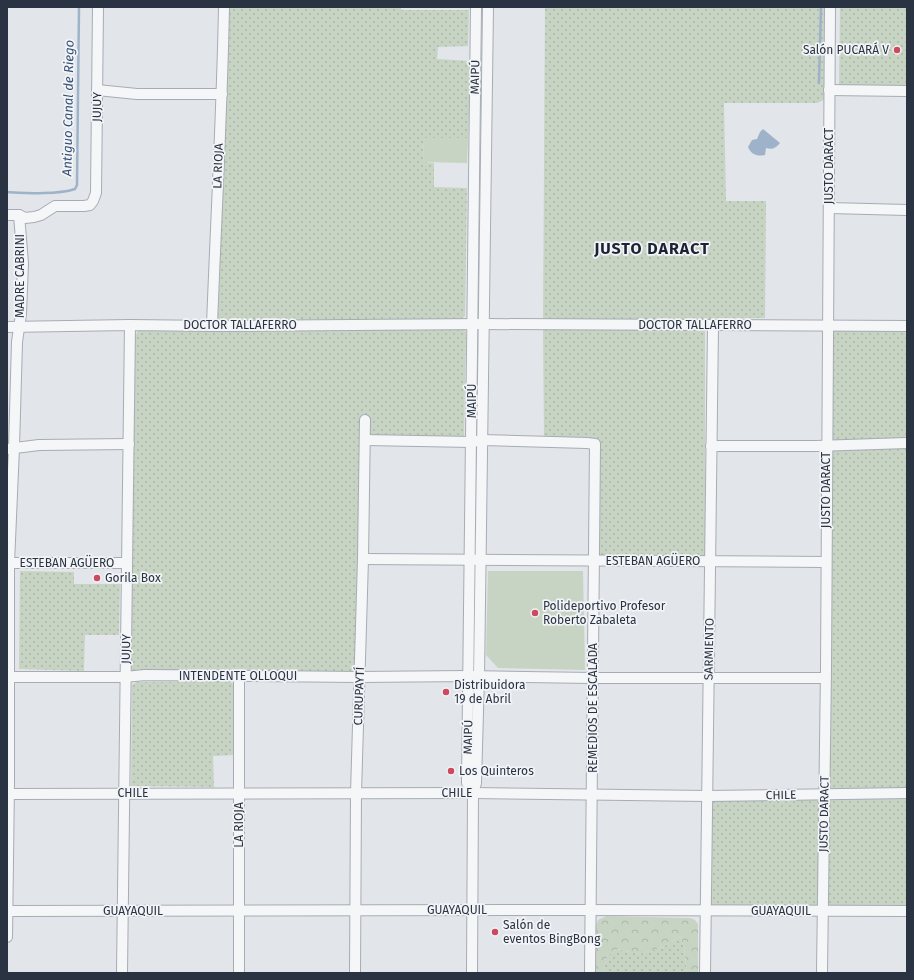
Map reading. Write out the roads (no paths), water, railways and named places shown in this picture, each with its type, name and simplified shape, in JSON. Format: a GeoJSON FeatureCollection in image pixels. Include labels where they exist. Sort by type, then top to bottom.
{"type":"FeatureCollection","features":[{"type":"Feature","properties":{"kind":"street","name":"JUJUY"},"geometry":{"type":"LineString","coordinates":[[19,215],[25,218],[34,217],[41,215],[55,206],[84,206],[90,205],[93,201],[96,193],[98,7]]}},
{"type":"Feature","properties":{"kind":"street","name":"LA RIOJA"},"geometry":{"type":"LineString","coordinates":[[212,325],[222,94],[224,7]]}},
{"type":"Feature","properties":{"kind":"street","name":"MAIPÚ"},"geometry":{"type":"LineString","coordinates":[[476,7],[472,324],[477,441]]}},
{"type":"Feature","properties":{"kind":"street","name":"MAIPÚ"},"geometry":{"type":"LineString","coordinates":[[472,973],[473,793],[468,783],[474,676],[477,441],[483,324],[488,7]]}},
{"type":"Feature","properties":{"kind":"street","name":"JUSTO DARACT"},"geometry":{"type":"LineString","coordinates":[[822,973],[830,7]]}},
{"type":"Feature","properties":{"kind":"street"},"geometry":{"type":"LineString","coordinates":[[97,90],[137,94],[222,94]]}},
{"type":"Feature","properties":{"kind":"street"},"geometry":{"type":"LineString","coordinates":[[829,90],[907,91]]}},
{"type":"Feature","properties":{"kind":"street"},"geometry":{"type":"LineString","coordinates":[[475,91],[487,91]]}},
{"type":"Feature","properties":{"kind":"street"},"geometry":{"type":"LineString","coordinates":[[474,207],[485,208]]}},
{"type":"Feature","properties":{"kind":"street"},"geometry":{"type":"LineString","coordinates":[[829,208],[907,210]]}},
{"type":"Feature","properties":{"kind":"street"},"geometry":{"type":"LineString","coordinates":[[7,215],[19,215]]}},
{"type":"Feature","properties":{"kind":"street","name":"MADRE CABRINI"},"geometry":{"type":"LineString","coordinates":[[7,937],[8,563],[11,448],[23,263],[19,215]]}},
{"type":"Feature","properties":{"kind":"street","name":"DOCTOR TALLAFERRO"},"geometry":{"type":"LineString","coordinates":[[7,327],[130,325],[472,324],[907,326]]}},
{"type":"Feature","properties":{"kind":"street","name":"JUJUY"},"geometry":{"type":"LineString","coordinates":[[122,973],[130,325]]}},
{"type":"Feature","properties":{"kind":"street","name":"SARMIENTO"},"geometry":{"type":"LineString","coordinates":[[705,973],[713,326]]}},
{"type":"Feature","properties":{"kind":"street","name":"CURUPAYTÍ"},"geometry":{"type":"LineString","coordinates":[[355,973],[356,793],[364,559],[365,420]]}},
{"type":"Feature","properties":{"kind":"street"},"geometry":{"type":"LineString","coordinates":[[365,440],[477,441]]}},
{"type":"Feature","properties":{"kind":"street","name":"REMEDIOS DE ESCALADA"},"geometry":{"type":"LineString","coordinates":[[477,441],[587,442],[595,444],[590,973]]}},
{"type":"Feature","properties":{"kind":"street"},"geometry":{"type":"LineString","coordinates":[[11,448],[39,445],[129,444]]}},
{"type":"Feature","properties":{"kind":"street"},"geometry":{"type":"LineString","coordinates":[[712,446],[907,444]]}},
{"type":"Feature","properties":{"kind":"street","name":"ESTEBAN AGÜERO"},"geometry":{"type":"LineString","coordinates":[[364,559],[826,562]]}},
{"type":"Feature","properties":{"kind":"street","name":"ESTEBAN AGÜERO"},"geometry":{"type":"LineString","coordinates":[[8,563],[127,563]]}},
{"type":"Feature","properties":{"kind":"street","name":"INTENDENTE OLLOQUI"},"geometry":{"type":"LineString","coordinates":[[8,677],[126,677],[145,675],[825,678]]}},
{"type":"Feature","properties":{"kind":"street","name":"LA RIOJA"},"geometry":{"type":"LineString","coordinates":[[238,973],[239,676]]}},
{"type":"Feature","properties":{"kind":"street","name":"CHILE"},"geometry":{"type":"LineString","coordinates":[[8,794],[473,793],[707,796],[907,793]]}},
{"type":"Feature","properties":{"kind":"street","name":"GUAYAQUIL"},"geometry":{"type":"LineString","coordinates":[[7,911],[907,911]]}},
{"type":"Feature","properties":{"kind":"water"},"geometry":{"type":"Polygon","coordinates":[[[763,129],[780,143],[774,148],[766,148],[765,155],[762,156],[753,153],[748,147],[752,140],[757,139],[763,129]]]}},
{"type":"Feature","properties":{"kind":"waterway","name":"Antiguo Canal de Riego"},"geometry":{"type":"LineString","coordinates":[[7,192],[59,192],[75,189],[77,185],[79,7]]}},
{"type":"Feature","properties":{"kind":"waterway"},"geometry":{"type":"LineString","coordinates":[[819,83],[821,7]]}},
{"type":"Feature","properties":{"kind":"place","name":"Salón PUCARÁ V"},"geometry":{"type":"Point","coordinates":[897,50]}},
{"type":"Feature","properties":{"kind":"place","name":"Gorila Box"},"geometry":{"type":"Point","coordinates":[97,578]}},
{"type":"Feature","properties":{"kind":"place","name":"Polideportivo Profesor Roberto Zabaleta"},"geometry":{"type":"Point","coordinates":[535,613]}},
{"type":"Feature","properties":{"kind":"place","name":"Distribuidora 19 de Abril"},"geometry":{"type":"Point","coordinates":[446,692]}},
{"type":"Feature","properties":{"kind":"place","name":"Los Quinteros"},"geometry":{"type":"Point","coordinates":[451,771]}},
{"type":"Feature","properties":{"kind":"place","name":"Salón de eventos BingBong"},"geometry":{"type":"Point","coordinates":[495,932]}},
{"type":"Feature","properties":{"kind":"district","name":"JUSTO DARACT"},"geometry":{"type":"Point","coordinates":[652,248]}}]}
